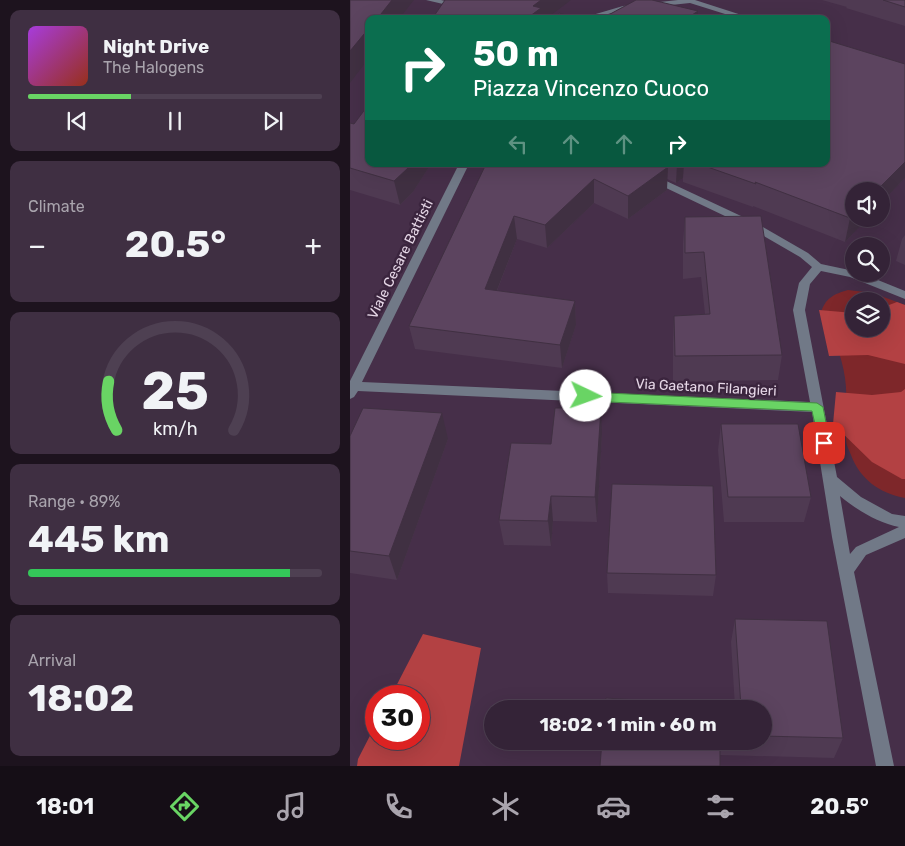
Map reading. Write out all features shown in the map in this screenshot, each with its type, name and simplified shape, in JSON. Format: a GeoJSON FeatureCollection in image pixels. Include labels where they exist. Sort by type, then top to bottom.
{"type":"FeatureCollection","features":[{"type":"Feature","properties":{"kind":"street"},"geometry":{"type":"LineString","coordinates":[[430,0],[471,9]]}},
{"type":"Feature","properties":{"kind":"street"},"geometry":{"type":"LineString","coordinates":[[594,15],[613,0]]}},
{"type":"Feature","properties":{"kind":"street"},"geometry":{"type":"LineString","coordinates":[[598,15],[623,8],[689,0],[737,15]]}},
{"type":"Feature","properties":{"kind":"street","name":"Viale Cesare Battisti"},"geometry":{"type":"LineString","coordinates":[[352,390],[463,167]]}},
{"type":"Feature","properties":{"kind":"street"},"geometry":{"type":"LineString","coordinates":[[629,167],[752,225],[804,255],[818,267],[853,274],[905,295]]}},
{"type":"Feature","properties":{"kind":"street"},"geometry":{"type":"LineString","coordinates":[[818,267],[804,282],[799,310],[831,480],[839,537],[885,766]]}},
{"type":"Feature","properties":{"kind":"street","name":"Via Gaetano Filangieri"},"geometry":{"type":"LineString","coordinates":[[352,390],[817,407]]}},
{"type":"Feature","properties":{"kind":"street"},"geometry":{"type":"LineString","coordinates":[[831,480],[856,502],[889,519],[905,522]]}},
{"type":"Feature","properties":{"kind":"street"},"geometry":{"type":"LineString","coordinates":[[846,571],[860,551],[905,531]]}},
{"type":"Feature","properties":{"kind":"shaded area"},"geometry":{"type":"Polygon","coordinates":[[[848,290],[865,292],[845,292],[845,337],[890,337],[890,299],[905,305],[905,498],[879,489],[865,478],[855,464],[847,446],[844,369],[836,344],[821,313],[825,304],[834,295],[848,290]]]}},
{"type":"Feature","properties":{"kind":"shaded area"},"geometry":{"type":"Polygon","coordinates":[[[897,302],[905,305],[905,364],[868,355],[829,356],[819,310],[845,312],[845,337],[890,337],[890,305],[897,302]]]}},
{"type":"Feature","properties":{"kind":"shaded area"},"geometry":{"type":"Polygon","coordinates":[[[905,389],[905,479],[902,479],[872,462],[833,424],[836,392],[872,395],[901,392],[905,389]]]}},
{"type":"Feature","properties":{"kind":"shaded area"},"geometry":{"type":"Polygon","coordinates":[[[423,634],[481,648],[459,766],[357,766],[358,759],[365,745],[365,750],[430,750],[430,685],[397,685],[423,634]]]}},
{"type":"Feature","properties":{"kind":"building"},"geometry":{"type":"Polygon","coordinates":[[[350,0],[392,0],[380,15],[365,15],[365,33],[350,51],[350,0]]]}},
{"type":"Feature","properties":{"kind":"building"},"geometry":{"type":"Polygon","coordinates":[[[445,0],[541,0],[533,6],[541,8],[531,15],[435,15],[445,0]]]}},
{"type":"Feature","properties":{"kind":"building"},"geometry":{"type":"Polygon","coordinates":[[[636,0],[652,0],[698,11],[692,15],[608,15],[636,0]]]}},
{"type":"Feature","properties":{"kind":"building"},"geometry":{"type":"Polygon","coordinates":[[[883,0],[905,0],[905,7],[883,0]]]}},
{"type":"Feature","properties":{"kind":"building"},"geometry":{"type":"Polygon","coordinates":[[[830,41],[905,64],[905,162],[885,182],[845,182],[845,216],[755,182],[756,184],[708,167],[830,167],[830,41]]]}},
{"type":"Feature","properties":{"kind":"building"},"geometry":{"type":"Polygon","coordinates":[[[365,109],[365,167],[408,168],[394,181],[350,168],[350,123],[354,124],[365,109]]]}},
{"type":"Feature","properties":{"kind":"building"},"geometry":{"type":"Polygon","coordinates":[[[485,167],[668,167],[628,196],[594,179],[545,225],[514,216],[485,289],[575,301],[560,345],[409,326],[485,167]]]}},
{"type":"Feature","properties":{"kind":"building"},"geometry":{"type":"Polygon","coordinates":[[[761,216],[782,355],[675,356],[674,316],[710,314],[704,252],[685,253],[685,217],[761,216]]]}},
{"type":"Feature","properties":{"kind":"building"},"geometry":{"type":"Polygon","coordinates":[[[363,408],[442,413],[389,556],[350,551],[350,436],[363,408]]]}},
{"type":"Feature","properties":{"kind":"building"},"geometry":{"type":"Polygon","coordinates":[[[555,408],[601,408],[595,497],[551,496],[548,521],[499,520],[511,443],[551,444],[555,408]]]}},
{"type":"Feature","properties":{"kind":"building"},"geometry":{"type":"Polygon","coordinates":[[[721,424],[798,424],[811,497],[728,497],[721,424]]]}},
{"type":"Feature","properties":{"kind":"building"},"geometry":{"type":"Polygon","coordinates":[[[612,484],[713,486],[716,575],[607,573],[612,484]]]}},
{"type":"Feature","properties":{"kind":"building"},"geometry":{"type":"Polygon","coordinates":[[[735,619],[827,621],[843,738],[772,736],[772,700],[741,700],[735,619]]]}},
{"type":"Feature","properties":{"kind":"building"},"geometry":{"type":"Polygon","coordinates":[[[606,698],[636,700],[606,700],[606,698]]]}},
{"type":"Feature","properties":{"kind":"building"},"geometry":{"type":"Polygon","coordinates":[[[601,750],[720,750],[720,766],[600,766],[601,750]]]}},
{"type":"Feature","properties":{"kind":"route"},"geometry":{"type":"LineString","coordinates":[[586,396],[817,407],[824,443]]}}]}
